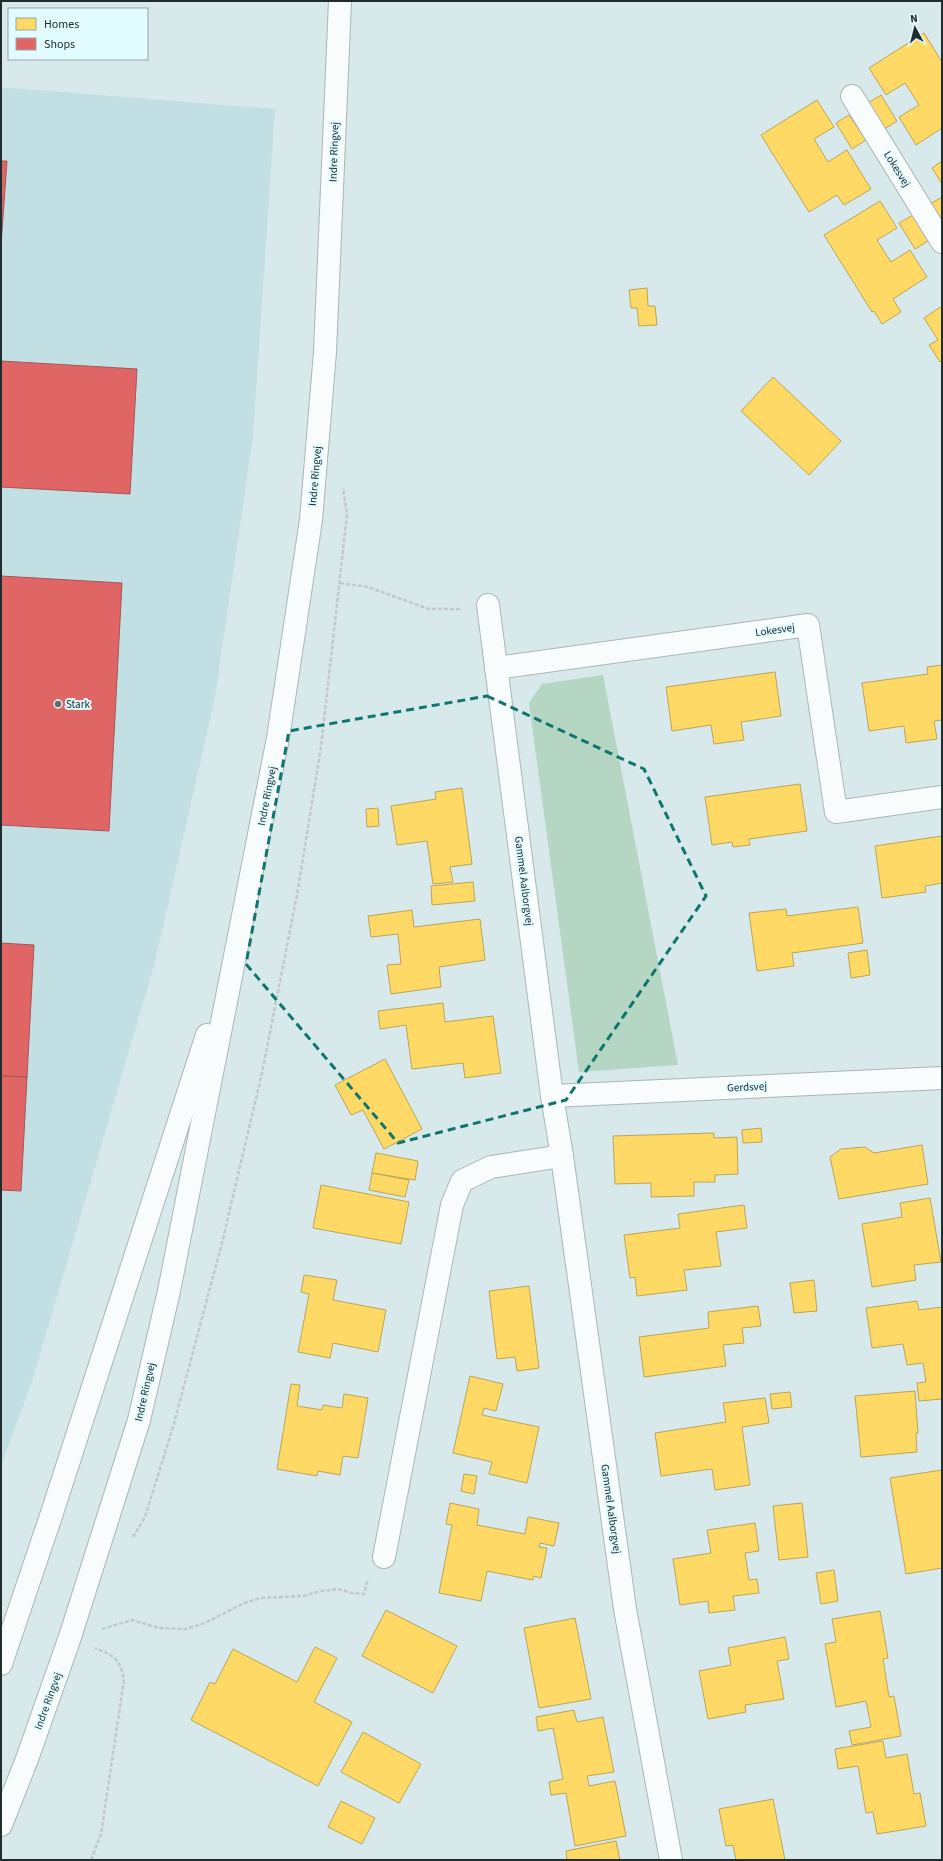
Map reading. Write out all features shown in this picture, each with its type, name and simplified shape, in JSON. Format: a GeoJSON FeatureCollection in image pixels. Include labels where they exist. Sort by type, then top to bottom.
{"type":"FeatureCollection","features":[{"type":"Feature","properties":{"kind":"street","name":"Indre Ringvej"},"geometry":{"type":"LineString","coordinates":[[1,1825],[27,1759],[70,1638],[139,1420],[169,1291],[278,738],[311,520],[325,352],[340,1]]}},
{"type":"Feature","properties":{"kind":"street","name":"Lokesvej"},"geometry":{"type":"LineString","coordinates":[[852,96],[942,242]]}},
{"type":"Feature","properties":{"kind":"street","name":"Gammel Aalborgvej"},"geometry":{"type":"LineString","coordinates":[[488,605],[552,1096],[562,1156],[625,1608],[671,1860]]}},
{"type":"Feature","properties":{"kind":"street","name":"Lokesvej"},"geometry":{"type":"LineString","coordinates":[[496,668],[808,625],[836,812],[942,797]]}},
{"type":"Feature","properties":{"kind":"street","name":"Indre Ringvej"},"geometry":{"type":"LineString","coordinates":[[1,1664],[52,1513],[237,944]]}},
{"type":"Feature","properties":{"kind":"street","name":"Gerdsvej"},"geometry":{"type":"LineString","coordinates":[[552,1096],[942,1078]]}},
{"type":"Feature","properties":{"kind":"street"},"geometry":{"type":"LineString","coordinates":[[384,1557],[452,1205],[462,1181],[492,1167],[562,1156]]}},
{"type":"Feature","properties":{"kind":"path"},"geometry":{"type":"LineString","coordinates":[[129,1543],[145,1517],[173,1427],[222,1243],[262,1073],[297,895],[321,747],[347,514],[343,483]]}},
{"type":"Feature","properties":{"kind":"path"},"geometry":{"type":"LineString","coordinates":[[340,582],[368,587],[429,609],[459,609],[488,605]]}},
{"type":"Feature","properties":{"kind":"path"},"geometry":{"type":"LineString","coordinates":[[70,1638],[132,1620],[159,1628],[186,1629],[205,1623],[244,1603],[261,1598],[303,1596],[338,1588],[352,1593],[364,1594],[372,1561],[384,1557]]}},
{"type":"Feature","properties":{"kind":"path"},"geometry":{"type":"LineString","coordinates":[[70,1638],[112,1656],[118,1661],[124,1680],[101,1834],[91,1860]]}},
{"type":"Feature","properties":{"kind":"highlighted area"},"geometry":{"type":"Polygon","coordinates":[[[487,696],[644,769],[706,896],[566,1100],[398,1143],[246,964],[289,731],[487,696]]]}},
{"type":"Feature","properties":{"kind":"shaded area"},"geometry":{"type":"Polygon","coordinates":[[[1,87],[275,109],[253,436],[215,697],[155,962],[32,1382],[1,1466],[1,87]]]}},
{"type":"Feature","properties":{"kind":"green space"},"geometry":{"type":"Polygon","coordinates":[[[603,675],[678,1065],[579,1072],[529,703],[542,684],[603,675]]]}},
{"type":"Feature","properties":{"kind":"building: Homes"},"geometry":{"type":"Polygon","coordinates":[[[924,33],[942,62],[942,128],[916,145],[899,117],[919,105],[905,83],[886,95],[869,68],[924,33]]]}},
{"type":"Feature","properties":{"kind":"building: Homes"},"geometry":{"type":"Polygon","coordinates":[[[881,95],[897,121],[883,130],[868,103],[881,95]]]}},
{"type":"Feature","properties":{"kind":"building: Homes"},"geometry":{"type":"Polygon","coordinates":[[[817,100],[834,127],[814,139],[828,162],[847,150],[871,189],[844,205],[837,195],[809,212],[761,135],[817,100]]]}},
{"type":"Feature","properties":{"kind":"building: Homes"},"geometry":{"type":"Polygon","coordinates":[[[849,115],[866,140],[852,149],[836,123],[849,115]]]}},
{"type":"Feature","properties":{"kind":"building: Homes"},"geometry":{"type":"Polygon","coordinates":[[[942,161],[942,184],[932,168],[942,161]]]}},
{"type":"Feature","properties":{"kind":"building: Homes"},"geometry":{"type":"Polygon","coordinates":[[[942,197],[942,223],[930,204],[942,197]]]}},
{"type":"Feature","properties":{"kind":"building: Homes"},"geometry":{"type":"Polygon","coordinates":[[[880,201],[897,228],[877,240],[891,262],[910,250],[927,277],[893,299],[901,312],[882,324],[874,311],[872,312],[824,235],[880,201]]]}},
{"type":"Feature","properties":{"kind":"building: Homes"},"geometry":{"type":"Polygon","coordinates":[[[913,215],[928,241],[915,249],[899,223],[913,215]]]}},
{"type":"Feature","properties":{"kind":"building: Homes"},"geometry":{"type":"Polygon","coordinates":[[[647,288],[648,306],[655,306],[657,325],[639,326],[637,308],[631,308],[629,290],[647,288]]]}},
{"type":"Feature","properties":{"kind":"building: Homes"},"geometry":{"type":"Polygon","coordinates":[[[942,306],[942,360],[940,362],[929,345],[938,340],[924,318],[942,306]]]}},
{"type":"Feature","properties":{"kind":"building: Homes"},"geometry":{"type":"Polygon","coordinates":[[[773,377],[841,441],[809,475],[741,411],[773,377]]]}},
{"type":"Feature","properties":{"kind":"building: Homes"},"geometry":{"type":"Polygon","coordinates":[[[942,665],[942,720],[934,721],[937,739],[906,743],[904,726],[869,731],[862,683],[928,674],[927,667],[942,665]]]}},
{"type":"Feature","properties":{"kind":"building: Homes"},"geometry":{"type":"Polygon","coordinates":[[[775,672],[781,716],[741,722],[744,740],[714,744],[711,725],[672,731],[666,687],[775,672]]]}},
{"type":"Feature","properties":{"kind":"building: Homes"},"geometry":{"type":"Polygon","coordinates":[[[800,784],[807,831],[749,839],[750,845],[733,847],[732,842],[712,845],[705,797],[800,784]]]}},
{"type":"Feature","properties":{"kind":"building: Homes"},"geometry":{"type":"Polygon","coordinates":[[[462,788],[472,864],[450,867],[453,882],[433,884],[427,841],[397,845],[391,806],[436,799],[435,792],[462,788]]]}},
{"type":"Feature","properties":{"kind":"building: Homes"},"geometry":{"type":"Polygon","coordinates":[[[378,808],[379,826],[367,827],[366,809],[378,808]]]}},
{"type":"Feature","properties":{"kind":"building: Homes"},"geometry":{"type":"Polygon","coordinates":[[[942,836],[942,883],[925,886],[926,892],[882,898],[875,846],[942,836]]]}},
{"type":"Feature","properties":{"kind":"building: Homes"},"geometry":{"type":"Polygon","coordinates":[[[473,882],[475,901],[432,905],[431,886],[473,882]]]}},
{"type":"Feature","properties":{"kind":"building: Homes"},"geometry":{"type":"Polygon","coordinates":[[[858,907],[863,943],[792,953],[794,966],[757,971],[749,913],[786,909],[787,916],[858,907]]]}},
{"type":"Feature","properties":{"kind":"building: Homes"},"geometry":{"type":"Polygon","coordinates":[[[412,910],[414,927],[480,919],[485,960],[439,967],[441,987],[391,994],[387,965],[401,964],[398,934],[371,937],[368,916],[412,910]]]}},
{"type":"Feature","properties":{"kind":"building: Homes"},"geometry":{"type":"Polygon","coordinates":[[[867,950],[870,975],[851,978],[848,953],[867,950]]]}},
{"type":"Feature","properties":{"kind":"building: Homes"},"geometry":{"type":"Polygon","coordinates":[[[443,1003],[445,1022],[493,1016],[501,1073],[465,1078],[463,1063],[412,1069],[406,1025],[380,1029],[378,1011],[443,1003]]]}},
{"type":"Feature","properties":{"kind":"building: Homes"},"geometry":{"type":"Polygon","coordinates":[[[385,1059],[422,1129],[384,1149],[363,1110],[351,1115],[335,1085],[385,1059]]]}},
{"type":"Feature","properties":{"kind":"building: Homes"},"geometry":{"type":"Polygon","coordinates":[[[761,1128],[762,1142],[743,1143],[742,1130],[761,1128]]]}},
{"type":"Feature","properties":{"kind":"building: Homes"},"geometry":{"type":"Polygon","coordinates":[[[714,1133],[714,1138],[737,1137],[738,1174],[715,1175],[715,1182],[694,1182],[694,1196],[651,1197],[651,1183],[615,1184],[613,1136],[714,1133]]]}},
{"type":"Feature","properties":{"kind":"building: Homes"},"geometry":{"type":"Polygon","coordinates":[[[922,1145],[928,1184],[839,1199],[830,1157],[841,1149],[865,1147],[874,1153],[922,1145]]]}},
{"type":"Feature","properties":{"kind":"building: Homes"},"geometry":{"type":"Polygon","coordinates":[[[376,1153],[418,1161],[415,1180],[372,1173],[376,1153]]]}},
{"type":"Feature","properties":{"kind":"building: Homes"},"geometry":{"type":"Polygon","coordinates":[[[372,1173],[409,1180],[405,1197],[369,1190],[372,1173]]]}},
{"type":"Feature","properties":{"kind":"building: Homes"},"geometry":{"type":"Polygon","coordinates":[[[321,1185],[409,1202],[401,1244],[313,1228],[321,1185]]]}},
{"type":"Feature","properties":{"kind":"building: Homes"},"geometry":{"type":"Polygon","coordinates":[[[930,1198],[941,1262],[914,1265],[916,1280],[872,1287],[862,1224],[902,1217],[900,1203],[930,1198]]]}},
{"type":"Feature","properties":{"kind":"building: Homes"},"geometry":{"type":"Polygon","coordinates":[[[744,1205],[747,1228],[716,1232],[721,1266],[684,1270],[687,1290],[637,1296],[635,1277],[630,1278],[624,1235],[680,1228],[678,1214],[744,1205]]]}},
{"type":"Feature","properties":{"kind":"building: Homes"},"geometry":{"type":"Polygon","coordinates":[[[304,1275],[337,1280],[333,1300],[386,1310],[378,1352],[333,1343],[330,1358],[298,1352],[309,1294],[301,1292],[304,1275]]]}},
{"type":"Feature","properties":{"kind":"building: Homes"},"geometry":{"type":"Polygon","coordinates":[[[814,1280],[817,1311],[794,1313],[790,1283],[814,1280]]]}},
{"type":"Feature","properties":{"kind":"building: Homes"},"geometry":{"type":"Polygon","coordinates":[[[529,1286],[539,1368],[517,1371],[515,1357],[497,1359],[489,1291],[529,1286]]]}},
{"type":"Feature","properties":{"kind":"building: Homes"},"geometry":{"type":"Polygon","coordinates":[[[917,1301],[919,1310],[942,1307],[942,1399],[919,1401],[917,1383],[926,1382],[923,1363],[907,1365],[903,1344],[872,1348],[866,1308],[917,1301]]]}},
{"type":"Feature","properties":{"kind":"building: Homes"},"geometry":{"type":"Polygon","coordinates":[[[758,1306],[761,1326],[742,1328],[744,1343],[723,1345],[726,1366],[644,1377],[639,1337],[709,1328],[708,1312],[758,1306]]]}},
{"type":"Feature","properties":{"kind":"building: Homes"},"geometry":{"type":"Polygon","coordinates":[[[470,1376],[503,1384],[496,1411],[484,1408],[482,1415],[539,1427],[527,1483],[489,1474],[492,1462],[453,1453],[470,1376]]]}},
{"type":"Feature","properties":{"kind":"building: Homes"},"geometry":{"type":"Polygon","coordinates":[[[291,1384],[300,1385],[297,1406],[322,1410],[323,1405],[342,1408],[344,1394],[368,1398],[358,1458],[343,1456],[340,1475],[318,1471],[317,1476],[277,1469],[291,1384]]]}},
{"type":"Feature","properties":{"kind":"building: Homes"},"geometry":{"type":"Polygon","coordinates":[[[915,1391],[918,1433],[916,1433],[917,1452],[861,1457],[855,1396],[915,1391]]]}},
{"type":"Feature","properties":{"kind":"building: Homes"},"geometry":{"type":"Polygon","coordinates":[[[790,1392],[792,1407],[772,1409],[770,1394],[790,1392]]]}},
{"type":"Feature","properties":{"kind":"building: Homes"},"geometry":{"type":"Polygon","coordinates":[[[765,1398],[769,1423],[742,1427],[750,1485],[715,1490],[712,1469],[661,1476],[655,1433],[726,1422],[723,1403],[765,1398]]]}},
{"type":"Feature","properties":{"kind":"building: Homes"},"geometry":{"type":"Polygon","coordinates":[[[942,1470],[942,1568],[906,1574],[890,1478],[942,1470]]]}},
{"type":"Feature","properties":{"kind":"building: Homes"},"geometry":{"type":"Polygon","coordinates":[[[464,1474],[477,1476],[474,1494],[461,1491],[464,1474]]]}},
{"type":"Feature","properties":{"kind":"building: Homes"},"geometry":{"type":"Polygon","coordinates":[[[450,1503],[479,1509],[477,1525],[525,1534],[528,1517],[559,1523],[554,1546],[540,1543],[539,1547],[547,1548],[541,1578],[534,1576],[533,1580],[487,1571],[481,1601],[439,1593],[452,1525],[446,1524],[450,1503]]]}},
{"type":"Feature","properties":{"kind":"building: Homes"},"geometry":{"type":"Polygon","coordinates":[[[802,1503],[808,1557],[779,1560],[773,1506],[802,1503]]]}},
{"type":"Feature","properties":{"kind":"building: Homes"},"geometry":{"type":"Polygon","coordinates":[[[755,1523],[759,1551],[745,1553],[749,1580],[757,1579],[759,1593],[733,1596],[735,1610],[709,1613],[708,1601],[680,1605],[673,1559],[711,1553],[707,1530],[755,1523]]]}},
{"type":"Feature","properties":{"kind":"building: Homes"},"geometry":{"type":"Polygon","coordinates":[[[834,1570],[838,1601],[821,1604],[816,1573],[834,1570]]]}},
{"type":"Feature","properties":{"kind":"building: Homes"},"geometry":{"type":"Polygon","coordinates":[[[386,1610],[457,1646],[433,1693],[362,1656],[386,1610]]]}},
{"type":"Feature","properties":{"kind":"building: Homes"},"geometry":{"type":"Polygon","coordinates":[[[880,1611],[888,1658],[883,1659],[889,1697],[894,1696],[901,1736],[852,1745],[849,1731],[871,1727],[866,1701],[836,1707],[825,1644],[836,1642],[832,1619],[880,1611]]]}},
{"type":"Feature","properties":{"kind":"building: Homes"},"geometry":{"type":"Polygon","coordinates":[[[575,1618],[591,1699],[539,1708],[524,1628],[575,1618]]]}},
{"type":"Feature","properties":{"kind":"building: Homes"},"geometry":{"type":"Polygon","coordinates":[[[785,1637],[789,1659],[777,1661],[784,1699],[745,1705],[746,1712],[708,1719],[699,1671],[731,1665],[728,1648],[785,1637]]]}},
{"type":"Feature","properties":{"kind":"building: Homes"},"geometry":{"type":"Polygon","coordinates":[[[315,1647],[337,1658],[314,1702],[352,1722],[318,1786],[191,1720],[210,1682],[215,1684],[233,1649],[297,1682],[315,1647]]]}},
{"type":"Feature","properties":{"kind":"building: Homes"},"geometry":{"type":"Polygon","coordinates":[[[574,1710],[577,1722],[603,1717],[614,1772],[587,1776],[589,1786],[615,1781],[626,1836],[575,1846],[566,1793],[551,1795],[549,1782],[563,1779],[553,1728],[538,1731],[536,1717],[574,1710]]]}},
{"type":"Feature","properties":{"kind":"building: Homes"},"geometry":{"type":"Polygon","coordinates":[[[363,1732],[421,1764],[399,1803],[341,1772],[363,1732]]]}},
{"type":"Feature","properties":{"kind":"building: Homes"},"geometry":{"type":"Polygon","coordinates":[[[883,1741],[886,1758],[907,1754],[914,1794],[920,1793],[926,1826],[877,1834],[873,1812],[866,1813],[858,1766],[838,1769],[835,1749],[883,1741]]]}},
{"type":"Feature","properties":{"kind":"building: Homes"},"geometry":{"type":"Polygon","coordinates":[[[773,1799],[785,1860],[736,1860],[733,1845],[726,1846],[719,1809],[773,1799]]]}},
{"type":"Feature","properties":{"kind":"building: Homes"},"geometry":{"type":"Polygon","coordinates":[[[341,1801],[375,1818],[362,1844],[328,1827],[341,1801]]]}},
{"type":"Feature","properties":{"kind":"building: Homes"},"geometry":{"type":"Polygon","coordinates":[[[616,1841],[620,1860],[567,1860],[566,1851],[616,1841]]]}},
{"type":"Feature","properties":{"kind":"building: Shops"},"geometry":{"type":"Polygon","coordinates":[[[1,161],[7,161],[1,245],[1,161]]]}},
{"type":"Feature","properties":{"kind":"building: Shops"},"geometry":{"type":"Polygon","coordinates":[[[1,361],[137,369],[130,494],[1,487],[1,361]]]}},
{"type":"Feature","properties":{"kind":"building: Shops","name":"Stark"},"geometry":{"type":"Polygon","coordinates":[[[1,576],[122,583],[109,831],[1,825],[1,576]]]}},
{"type":"Feature","properties":{"kind":"building: Shops"},"geometry":{"type":"Polygon","coordinates":[[[1,943],[34,945],[27,1077],[1,1076],[1,943]]]}},
{"type":"Feature","properties":{"kind":"building: Shops"},"geometry":{"type":"Polygon","coordinates":[[[1,1076],[27,1077],[21,1191],[1,1190],[1,1076]]]}},
{"type":"Feature","properties":{"kind":"place","name":"Stark"},"geometry":{"type":"Point","coordinates":[58,704]}}]}
